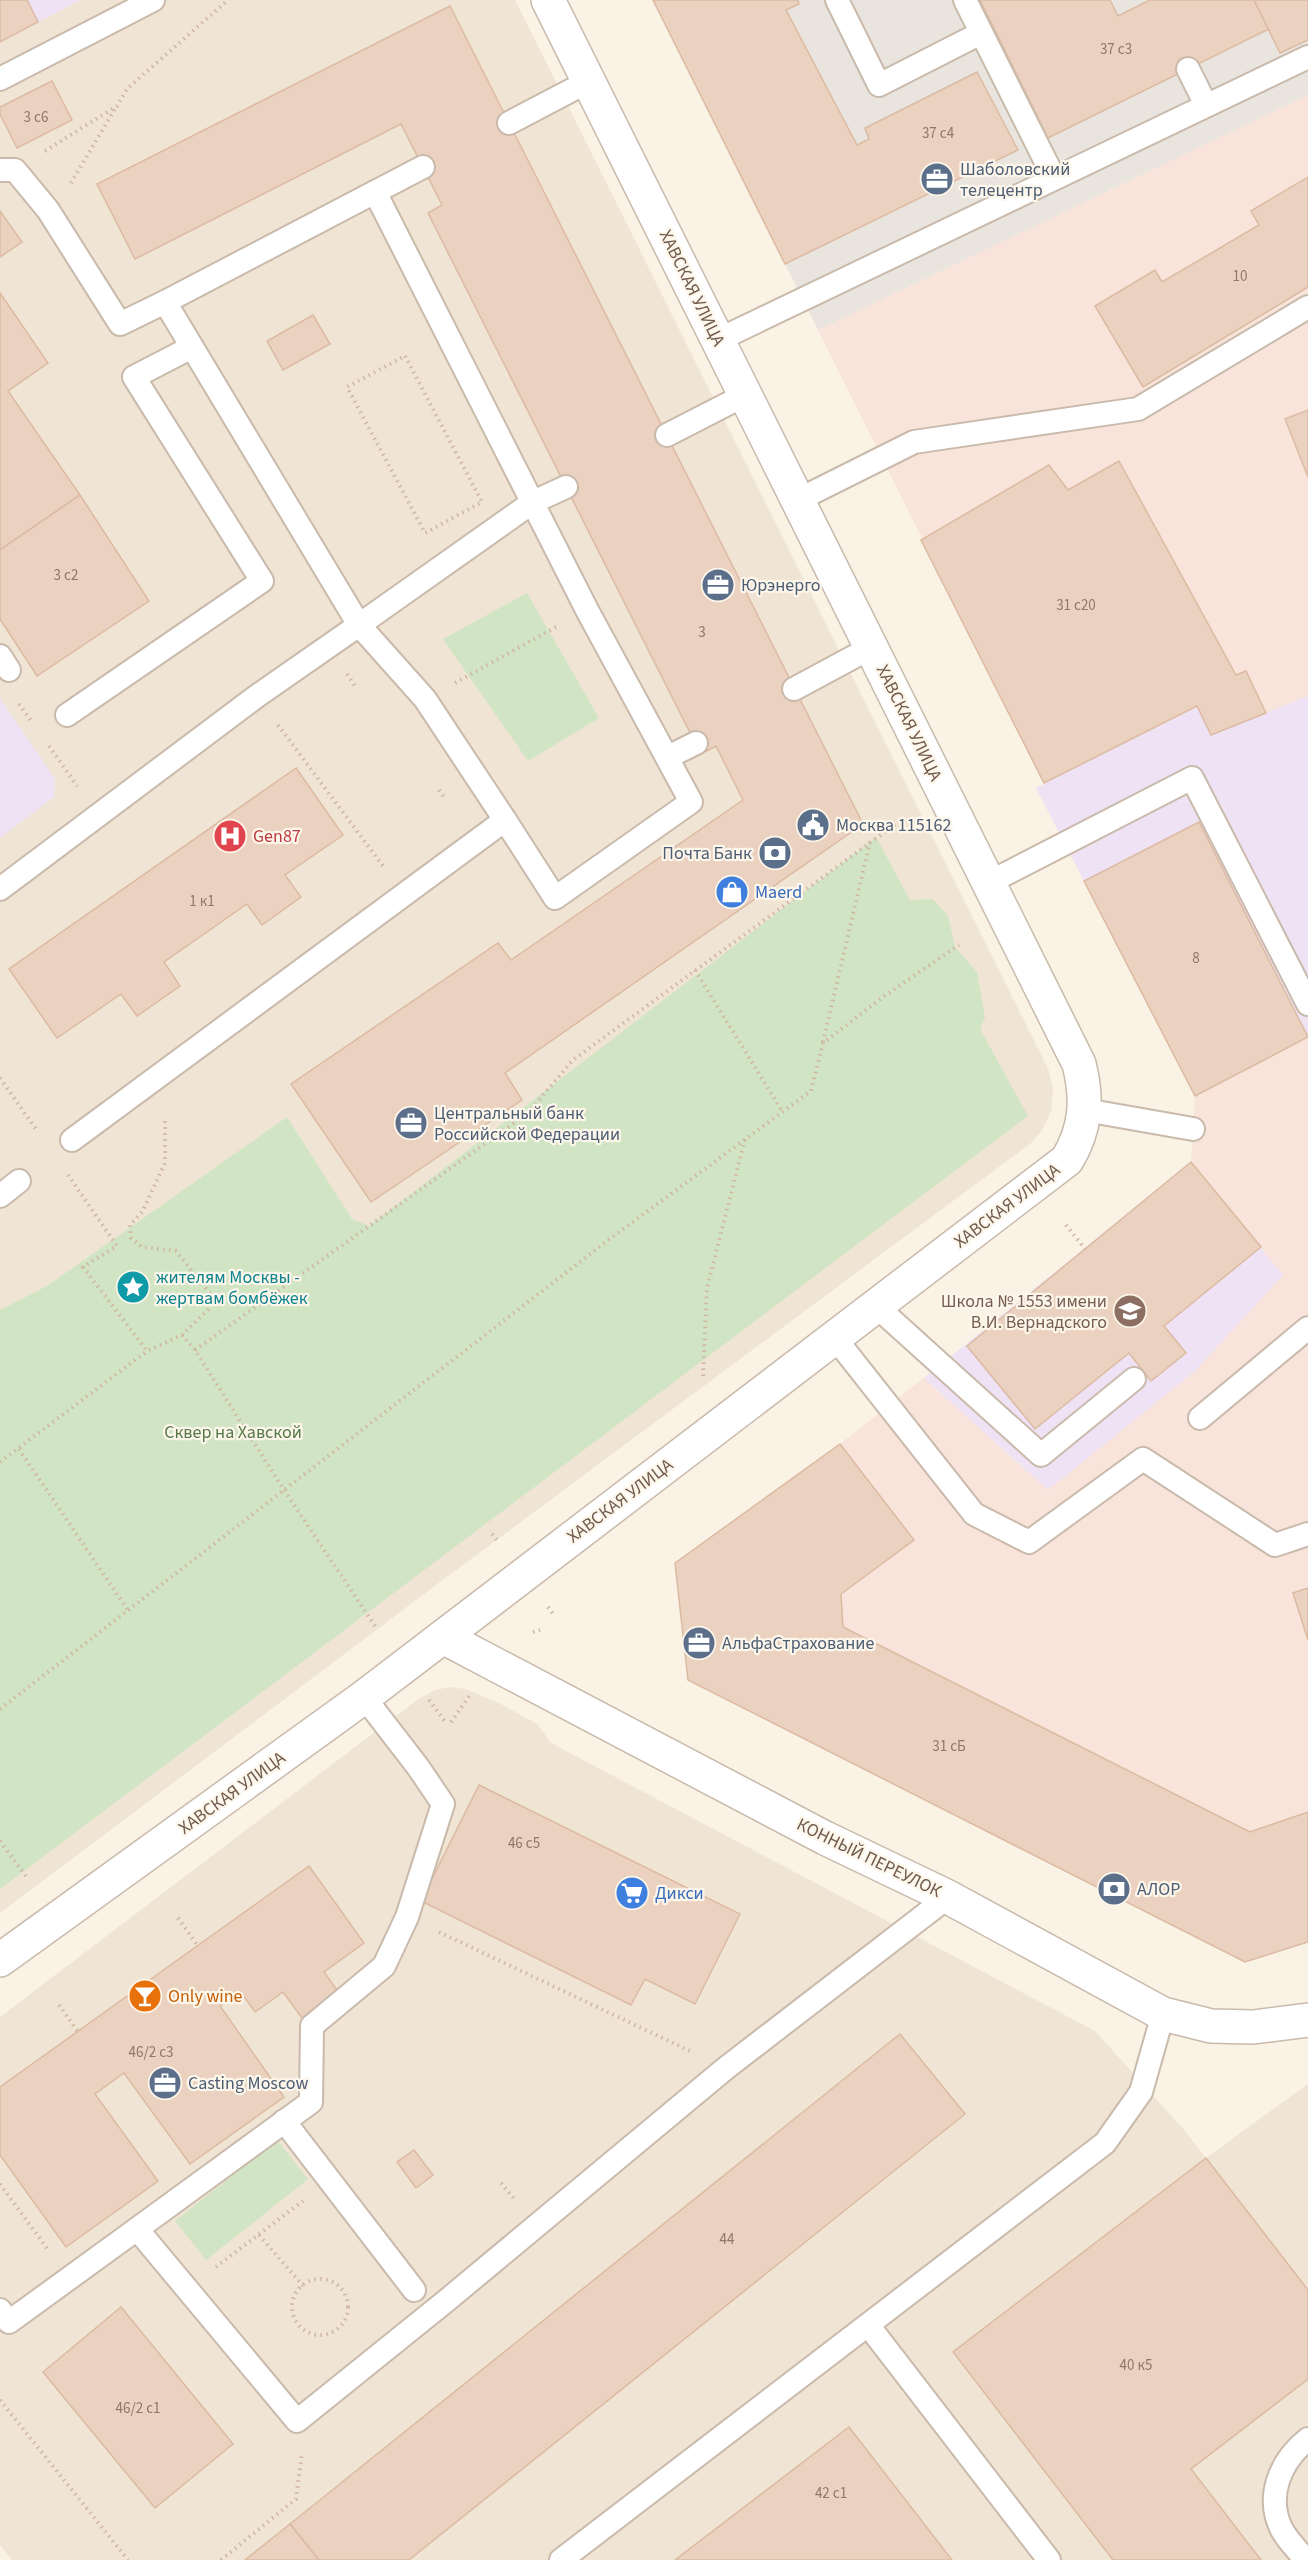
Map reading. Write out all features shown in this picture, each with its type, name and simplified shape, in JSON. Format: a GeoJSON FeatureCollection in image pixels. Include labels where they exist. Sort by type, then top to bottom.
{"type":"FeatureCollection","features":[{"type":"Feature","properties":{"kind":"street","name":"ХАВСКАЯ УЛИЦА"},"geometry":{"type":"LineString","coordinates":[[0,1960],[364,1697],[1067,1160],[1078,1142],[1085,1110],[1085,1087],[1079,1064],[548,0]]}},
{"type":"Feature","properties":{"kind":"street","name":"КОННЫЙ ПЕРЕУЛОК"},"geometry":{"type":"LineString","coordinates":[[443,1637],[825,1838],[948,1898],[1162,2014],[1210,2026],[1253,2027],[1308,2020]]}},
{"type":"Feature","properties":{"kind":"lane"},"geometry":{"type":"LineString","coordinates":[[0,80],[153,0]]}},
{"type":"Feature","properties":{"kind":"lane"},"geometry":{"type":"LineString","coordinates":[[837,0],[879,85],[981,33]]}},
{"type":"Feature","properties":{"kind":"lane"},"geometry":{"type":"LineString","coordinates":[[965,0],[1054,178]]}},
{"type":"Feature","properties":{"kind":"lane"},"geometry":{"type":"LineString","coordinates":[[718,340],[1308,57]]}},
{"type":"Feature","properties":{"kind":"lane"},"geometry":{"type":"LineString","coordinates":[[1188,69],[1206,105]]}},
{"type":"Feature","properties":{"kind":"lane"},"geometry":{"type":"LineString","coordinates":[[508,123],[590,81]]}},
{"type":"Feature","properties":{"kind":"lane"},"geometry":{"type":"LineString","coordinates":[[8,170],[48,210],[120,324],[423,168]]}},
{"type":"Feature","properties":{"kind":"lane"},"geometry":{"type":"LineString","coordinates":[[165,302],[190,348],[359,625],[425,699],[555,898],[691,802],[587,610],[375,192]]}},
{"type":"Feature","properties":{"kind":"lane"},"geometry":{"type":"LineString","coordinates":[[798,500],[914,442],[1138,409],[1308,307]]}},
{"type":"Feature","properties":{"kind":"lane"},"geometry":{"type":"LineString","coordinates":[[67,715],[262,581],[134,377],[190,348]]}},
{"type":"Feature","properties":{"kind":"lane"},"geometry":{"type":"LineString","coordinates":[[667,435],[745,395]]}},
{"type":"Feature","properties":{"kind":"lane"},"geometry":{"type":"LineString","coordinates":[[0,889],[256,696],[533,502],[566,487]]}},
{"type":"Feature","properties":{"kind":"lane"},"geometry":{"type":"LineString","coordinates":[[794,689],[872,647]]}},
{"type":"Feature","properties":{"kind":"lane"},"geometry":{"type":"LineString","coordinates":[[668,757],[696,742]]}},
{"type":"Feature","properties":{"kind":"lane"},"geometry":{"type":"LineString","coordinates":[[988,883],[1192,778],[1308,1004]]}},
{"type":"Feature","properties":{"kind":"lane"},"geometry":{"type":"LineString","coordinates":[[72,1140],[403,893],[505,820]]}},
{"type":"Feature","properties":{"kind":"lane"},"geometry":{"type":"LineString","coordinates":[[1085,1110],[1193,1129]]}},
{"type":"Feature","properties":{"kind":"lane"},"geometry":{"type":"LineString","coordinates":[[0,1196],[20,1181]]}},
{"type":"Feature","properties":{"kind":"lane"},"geometry":{"type":"LineString","coordinates":[[876,1306],[1041,1455],[1134,1379]]}},
{"type":"Feature","properties":{"kind":"lane"},"geometry":{"type":"LineString","coordinates":[[1200,1418],[1308,1328]]}},
{"type":"Feature","properties":{"kind":"lane"},"geometry":{"type":"LineString","coordinates":[[835,1338],[974,1514],[1029,1542],[1143,1460],[1275,1545],[1308,1534]]}},
{"type":"Feature","properties":{"kind":"lane"},"geometry":{"type":"LineString","coordinates":[[0,2310],[9,2322],[311,2102],[312,2026],[384,1966],[407,1917],[443,1804],[418,1767],[364,1697]]}},
{"type":"Feature","properties":{"kind":"lane"},"geometry":{"type":"LineString","coordinates":[[137,2229],[297,2421],[455,2294],[726,2068],[948,1898]]}},
{"type":"Feature","properties":{"kind":"lane"},"geometry":{"type":"LineString","coordinates":[[561,2560],[1105,2143],[1141,2092],[1162,2014]]}},
{"type":"Feature","properties":{"kind":"lane"},"geometry":{"type":"LineString","coordinates":[[284,2121],[414,2290]]}},
{"type":"Feature","properties":{"kind":"lane"},"geometry":{"type":"LineString","coordinates":[[868,2325],[1048,2560]]}},
{"type":"Feature","properties":{"kind":"lane"},"geometry":{"type":"LineString","coordinates":[[1305,2560],[1282,2530],[1275,2510],[1275,2488],[1281,2469],[1299,2446],[1308,2439]]}},
{"type":"Feature","properties":{"kind":"path"},"geometry":{"type":"LineString","coordinates":[[76,194],[70,184],[127,89],[228,0]]}},
{"type":"Feature","properties":{"kind":"path"},"geometry":{"type":"LineString","coordinates":[[8,170],[117,106]]}},
{"type":"Feature","properties":{"kind":"path"},"geometry":{"type":"LineString","coordinates":[[405,356],[463,466],[482,502],[425,533],[347,387],[405,356]]}},
{"type":"Feature","properties":{"kind":"path"},"geometry":{"type":"LineString","coordinates":[[463,678],[553,628]]}},
{"type":"Feature","properties":{"kind":"path"},"geometry":{"type":"LineString","coordinates":[[256,696],[403,893]]}},
{"type":"Feature","properties":{"kind":"path"},"geometry":{"type":"LineString","coordinates":[[195,1350],[528,1113],[573,1060],[897,823]]}},
{"type":"Feature","properties":{"kind":"path"},"geometry":{"type":"LineString","coordinates":[[0,1709],[745,1138],[810,1091],[870,842]]}},
{"type":"Feature","properties":{"kind":"path"},"geometry":{"type":"LineString","coordinates":[[823,1043],[883,997],[959,945]]}},
{"type":"Feature","properties":{"kind":"path"},"geometry":{"type":"LineString","coordinates":[[695,970],[782,1111]]}},
{"type":"Feature","properties":{"kind":"path"},"geometry":{"type":"LineString","coordinates":[[0,1078],[40,1135]]}},
{"type":"Feature","properties":{"kind":"path"},"geometry":{"type":"LineString","coordinates":[[0,1462],[147,1351],[182,1335],[210,1308],[211,1295],[176,1251],[142,1247],[131,1238],[130,1225],[142,1212],[165,1163],[165,1117],[146,1086]]}},
{"type":"Feature","properties":{"kind":"path"},"geometry":{"type":"LineString","coordinates":[[703,1376],[707,1288],[745,1138]]}},
{"type":"Feature","properties":{"kind":"path"},"geometry":{"type":"LineString","coordinates":[[66,1172],[117,1246],[83,1268],[147,1351]]}},
{"type":"Feature","properties":{"kind":"path"},"geometry":{"type":"LineString","coordinates":[[1066,1225],[1085,1249]]}},
{"type":"Feature","properties":{"kind":"path"},"geometry":{"type":"LineString","coordinates":[[182,1335],[195,1350],[284,1490],[377,1629]]}},
{"type":"Feature","properties":{"kind":"path"},"geometry":{"type":"LineString","coordinates":[[19,1449],[129,1612]]}},
{"type":"Feature","properties":{"kind":"path"},"geometry":{"type":"LineString","coordinates":[[492,1534],[497,1540]]}},
{"type":"Feature","properties":{"kind":"path"},"geometry":{"type":"LineString","coordinates":[[533,1632],[540,1630]]}},
{"type":"Feature","properties":{"kind":"path"},"geometry":{"type":"LineString","coordinates":[[425,1695],[449,1723],[472,1692]]}},
{"type":"Feature","properties":{"kind":"path"},"geometry":{"type":"LineString","coordinates":[[0,1841],[28,1879]]}},
{"type":"Feature","properties":{"kind":"path"},"geometry":{"type":"LineString","coordinates":[[407,1917],[726,2068]]}},
{"type":"Feature","properties":{"kind":"path"},"geometry":{"type":"LineString","coordinates":[[178,1918],[198,1946]]}},
{"type":"Feature","properties":{"kind":"path"},"geometry":{"type":"LineString","coordinates":[[59,2005],[78,2032]]}},
{"type":"Feature","properties":{"kind":"path"},"geometry":{"type":"LineString","coordinates":[[188,2289],[330,2181]]}},
{"type":"Feature","properties":{"kind":"path"},"geometry":{"type":"LineString","coordinates":[[0,2184],[69,2280]]}},
{"type":"Feature","properties":{"kind":"path"},"geometry":{"type":"LineString","coordinates":[[259,2235],[303,2286]]}},
{"type":"Feature","properties":{"kind":"path"},"geometry":{"type":"LineString","coordinates":[[327,2280],[343,2290],[348,2306],[347,2315],[337,2329],[319,2335],[302,2328],[292,2311],[296,2293],[303,2286],[310,2281],[327,2280]]}},
{"type":"Feature","properties":{"kind":"path"},"geometry":{"type":"LineString","coordinates":[[0,2400],[128,2560]]}},
{"type":"Feature","properties":{"kind":"path"},"geometry":{"type":"LineString","coordinates":[[221,2560],[296,2499],[303,2448],[297,2421]]}},
{"type":"Feature","properties":{"kind":"shaded area"},"geometry":{"type":"Polygon","coordinates":[[[0,0],[515,0],[1049,1071],[1053,1089],[1051,1111],[1042,1130],[1031,1143],[440,1582],[0,1913],[0,0]]]}},
{"type":"Feature","properties":{"kind":"shaded area"},"geometry":{"type":"Polygon","coordinates":[[[0,0],[81,0],[0,42],[0,0]]]}},
{"type":"Feature","properties":{"kind":"shaded area","name":"Шаболовский телецентр"},"geometry":{"type":"Polygon","coordinates":[[[653,0],[1308,0],[1308,95],[818,330],[653,0]]]}},
{"type":"Feature","properties":{"kind":"shaded area"},"geometry":{"type":"Polygon","coordinates":[[[1308,95],[1308,696],[1211,735],[1197,707],[1044,783],[818,330],[1308,95]]]}},
{"type":"Feature","properties":{"kind":"shaded area"},"geometry":{"type":"Polygon","coordinates":[[[1308,696],[1308,1037],[1195,1096],[1036,788],[1197,706],[1211,735],[1308,696]]]}},
{"type":"Feature","properties":{"kind":"shaded area"},"geometry":{"type":"Polygon","coordinates":[[[0,698],[55,779],[54,797],[0,838],[0,698]]]}},
{"type":"Feature","properties":{"kind":"shaded area"},"geometry":{"type":"Polygon","coordinates":[[[1308,1037],[1308,1942],[1245,1962],[688,1680],[675,1563],[840,1444],[924,1378],[1048,1490],[1191,1162],[1195,1096],[1308,1037]]]}},
{"type":"Feature","properties":{"kind":"shaded area","name":"Школа № 1553 имени В.И. Вернадского"},"geometry":{"type":"Polygon","coordinates":[[[1191,1162],[1283,1275],[1195,1371],[1048,1490],[924,1378],[1191,1162]]]}},
{"type":"Feature","properties":{"kind":"shaded area"},"geometry":{"type":"Polygon","coordinates":[[[450,1687],[465,1689],[499,1703],[537,1724],[551,1743],[1095,2031],[1185,2131],[1206,2158],[1308,2084],[1308,2560],[12,2560],[0,2545],[0,2017],[417,1700],[435,1690],[450,1687]]]}},
{"type":"Feature","properties":{"kind":"green space"},"geometry":{"type":"Polygon","coordinates":[[[527,593],[599,718],[528,761],[443,639],[527,593]]]}},
{"type":"Feature","properties":{"kind":"green space","name":"Сквер на Хавской"},"geometry":{"type":"Polygon","coordinates":[[[876,837],[910,900],[933,899],[948,916],[955,947],[977,972],[985,1018],[980,1029],[1028,1116],[0,1889],[0,1310],[47,1286],[287,1117],[352,1219],[369,1226],[876,837]]]}},
{"type":"Feature","properties":{"kind":"green space"},"geometry":{"type":"Polygon","coordinates":[[[277,2140],[308,2179],[206,2260],[175,2221],[277,2140]]]}},
{"type":"Feature","properties":{"kind":"building"},"geometry":{"type":"Polygon","coordinates":[[[0,0],[27,0],[38,22],[0,42],[0,0]]]}},
{"type":"Feature","properties":{"kind":"building"},"geometry":{"type":"Polygon","coordinates":[[[653,0],[798,0],[799,4],[786,10],[857,145],[869,139],[865,128],[977,72],[1018,150],[785,264],[653,0]]]}},
{"type":"Feature","properties":{"kind":"building"},"geometry":{"type":"Polygon","coordinates":[[[980,0],[1110,0],[1118,16],[1150,0],[1254,0],[1269,29],[1048,138],[980,0]]]}},
{"type":"Feature","properties":{"kind":"building"},"geometry":{"type":"Polygon","coordinates":[[[1254,0],[1308,0],[1308,40],[1280,53],[1254,0]]]}},
{"type":"Feature","properties":{"kind":"building"},"geometry":{"type":"Polygon","coordinates":[[[450,6],[863,824],[505,1073],[522,1100],[371,1202],[291,1084],[498,943],[511,960],[743,800],[716,746],[701,754],[679,711],[428,213],[442,205],[401,124],[135,259],[97,184],[450,6]]]}},
{"type":"Feature","properties":{"kind":"building"},"geometry":{"type":"Polygon","coordinates":[[[52,81],[72,120],[17,148],[0,114],[0,107],[52,81]]]}},
{"type":"Feature","properties":{"kind":"building"},"geometry":{"type":"Polygon","coordinates":[[[1308,177],[1308,287],[1143,387],[1095,306],[1155,270],[1162,282],[1259,225],[1251,211],[1308,177]]]}},
{"type":"Feature","properties":{"kind":"building"},"geometry":{"type":"Polygon","coordinates":[[[0,211],[22,242],[0,257],[0,211]]]}},
{"type":"Feature","properties":{"kind":"building"},"geometry":{"type":"Polygon","coordinates":[[[0,293],[48,363],[8,391],[80,495],[0,550],[0,293]]]}},
{"type":"Feature","properties":{"kind":"building"},"geometry":{"type":"Polygon","coordinates":[[[313,315],[330,344],[283,370],[267,341],[313,315]]]}},
{"type":"Feature","properties":{"kind":"building"},"geometry":{"type":"Polygon","coordinates":[[[1308,410],[1308,477],[1285,419],[1308,410]]]}},
{"type":"Feature","properties":{"kind":"building"},"geometry":{"type":"Polygon","coordinates":[[[1119,461],[1236,675],[1246,671],[1266,713],[1211,735],[1197,706],[1044,783],[921,540],[1049,465],[1068,490],[1119,461]]]}},
{"type":"Feature","properties":{"kind":"building"},"geometry":{"type":"Polygon","coordinates":[[[80,495],[149,601],[37,676],[0,619],[0,550],[80,495]]]}},
{"type":"Feature","properties":{"kind":"building"},"geometry":{"type":"Polygon","coordinates":[[[296,768],[343,835],[285,875],[301,897],[262,925],[247,904],[164,962],[180,986],[137,1016],[121,994],[57,1038],[9,969],[296,768]]]}},
{"type":"Feature","properties":{"kind":"building"},"geometry":{"type":"Polygon","coordinates":[[[1199,822],[1308,1037],[1195,1096],[1084,881],[1199,822]]]}},
{"type":"Feature","properties":{"kind":"building","name":"Школа № 1553 имени В.И. Вернадского"},"geometry":{"type":"Polygon","coordinates":[[[1191,1162],[1261,1247],[1164,1326],[1186,1353],[1151,1381],[1129,1353],[1035,1429],[967,1346],[1191,1162]]]}},
{"type":"Feature","properties":{"kind":"building"},"geometry":{"type":"Polygon","coordinates":[[[840,1444],[914,1540],[841,1594],[843,1627],[1250,1832],[1308,1812],[1308,1942],[1245,1962],[688,1680],[675,1563],[840,1444]]]}},
{"type":"Feature","properties":{"kind":"building"},"geometry":{"type":"Polygon","coordinates":[[[1308,1588],[1308,1640],[1293,1593],[1308,1588]]]}},
{"type":"Feature","properties":{"kind":"building"},"geometry":{"type":"Polygon","coordinates":[[[479,1785],[740,1914],[695,2004],[645,1979],[631,2005],[421,1901],[479,1785]]]}},
{"type":"Feature","properties":{"kind":"building"},"geometry":{"type":"Polygon","coordinates":[[[309,1866],[364,1943],[324,1972],[339,1993],[302,2018],[283,1992],[255,2012],[240,1991],[220,2006],[284,2097],[190,2164],[124,2073],[95,2094],[158,2181],[66,2247],[0,2155],[0,2087],[309,1866]]]}},
{"type":"Feature","properties":{"kind":"building"},"geometry":{"type":"Polygon","coordinates":[[[900,2034],[965,2114],[409,2560],[319,2560],[290,2524],[900,2034]]]}},
{"type":"Feature","properties":{"kind":"building"},"geometry":{"type":"Polygon","coordinates":[[[414,2150],[433,2175],[416,2188],[397,2162],[414,2150]]]}},
{"type":"Feature","properties":{"kind":"building"},"geometry":{"type":"Polygon","coordinates":[[[1206,2158],[1308,2290],[1308,2379],[1191,2469],[1261,2560],[1113,2560],[953,2352],[1206,2158]]]}},
{"type":"Feature","properties":{"kind":"building"},"geometry":{"type":"Polygon","coordinates":[[[121,2307],[233,2444],[155,2508],[43,2372],[121,2307]]]}},
{"type":"Feature","properties":{"kind":"building"},"geometry":{"type":"Polygon","coordinates":[[[849,2427],[952,2560],[675,2560],[849,2427]]]}},
{"type":"Feature","properties":{"kind":"building"},"geometry":{"type":"Polygon","coordinates":[[[290,2524],[319,2560],[245,2560],[290,2524]]]}},
{"type":"Feature","properties":{"kind":"place","name":"Шаболовский телецентр"},"geometry":{"type":"Point","coordinates":[937,179]}},
{"type":"Feature","properties":{"kind":"place","name":"Юрэнерго"},"geometry":{"type":"Point","coordinates":[718,585]}},
{"type":"Feature","properties":{"kind":"place","name":"Москва 115162"},"geometry":{"type":"Point","coordinates":[813,825]}},
{"type":"Feature","properties":{"kind":"place","name":"Gen87"},"geometry":{"type":"Point","coordinates":[230,836]}},
{"type":"Feature","properties":{"kind":"place","name":"Почта Банк"},"geometry":{"type":"Point","coordinates":[775,853]}},
{"type":"Feature","properties":{"kind":"place","name":"Maerd"},"geometry":{"type":"Point","coordinates":[732,892]}},
{"type":"Feature","properties":{"kind":"place","name":"Центральный банк Российской Федерации"},"geometry":{"type":"Point","coordinates":[411,1123]}},
{"type":"Feature","properties":{"kind":"place","name":"жителям Москвы - жертвам бомбёжек"},"geometry":{"type":"Point","coordinates":[133,1287]}},
{"type":"Feature","properties":{"kind":"place","name":"Школа № 1553 имени В.И. Вернадского"},"geometry":{"type":"Point","coordinates":[1130,1311]}},
{"type":"Feature","properties":{"kind":"place","name":"АльфаСтрахование"},"geometry":{"type":"Point","coordinates":[699,1643]}},
{"type":"Feature","properties":{"kind":"place","name":"АЛОР"},"geometry":{"type":"Point","coordinates":[1114,1889]}},
{"type":"Feature","properties":{"kind":"place","name":"Дикси"},"geometry":{"type":"Point","coordinates":[632,1893]}},
{"type":"Feature","properties":{"kind":"place","name":"Only wine"},"geometry":{"type":"Point","coordinates":[145,1996]}},
{"type":"Feature","properties":{"kind":"place","name":"Casting Moscow"},"geometry":{"type":"Point","coordinates":[165,2083]}}]}
